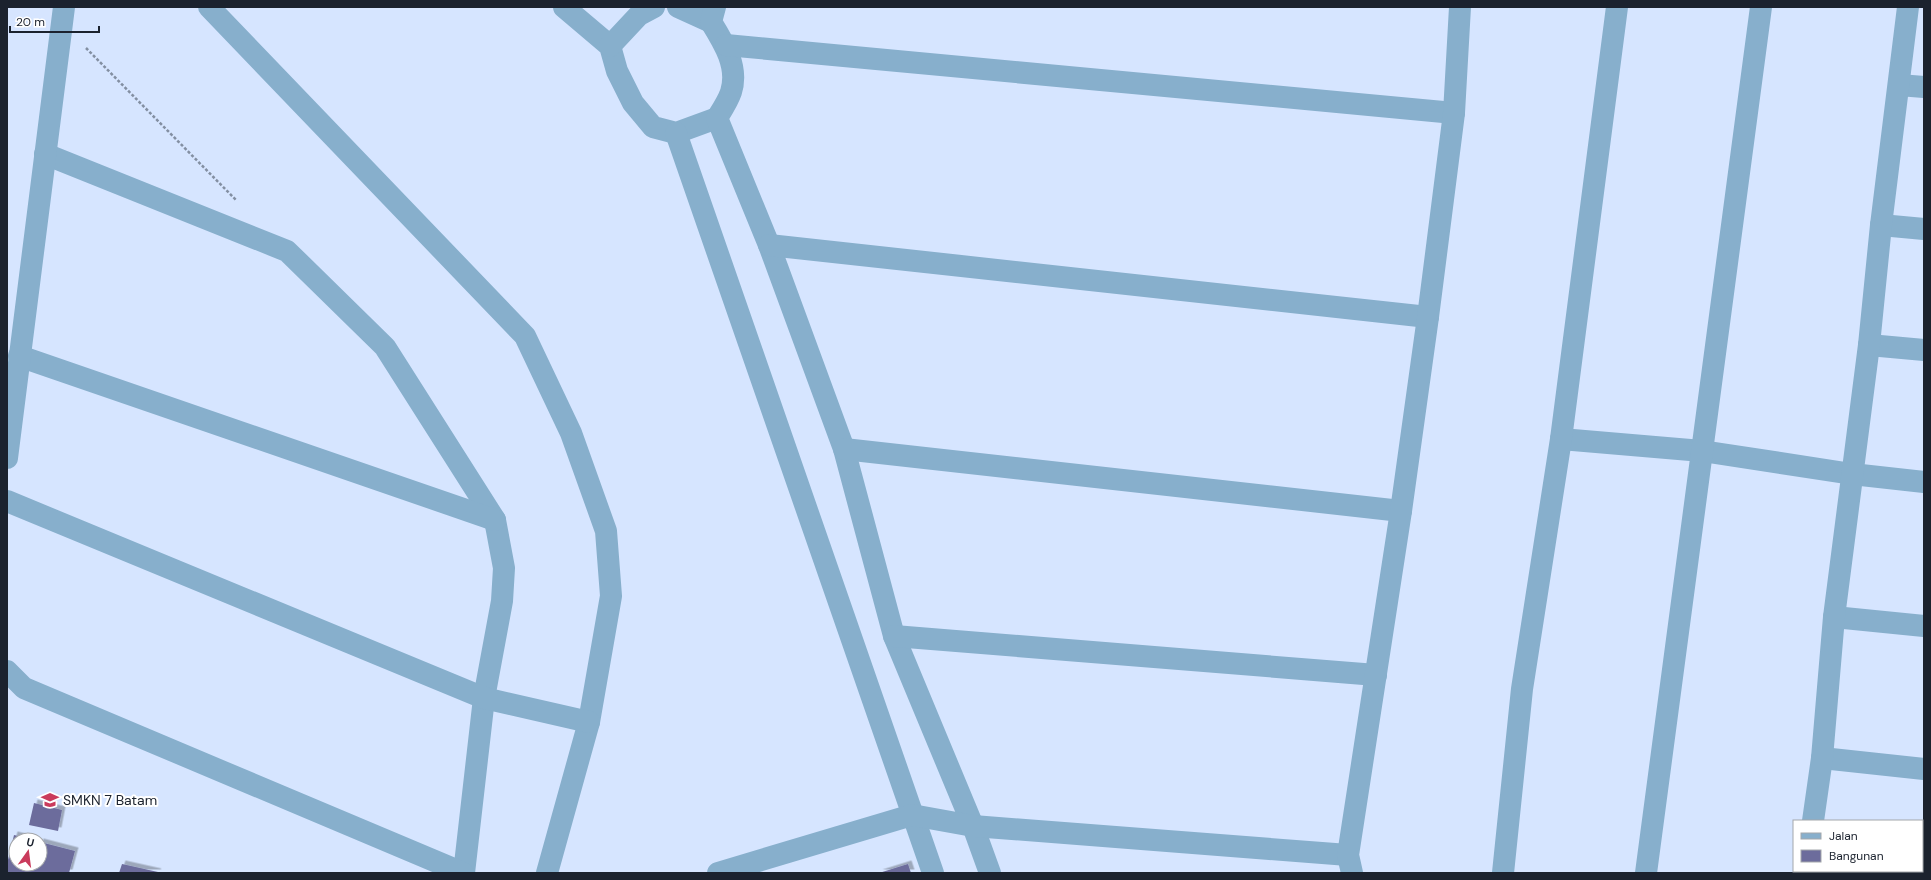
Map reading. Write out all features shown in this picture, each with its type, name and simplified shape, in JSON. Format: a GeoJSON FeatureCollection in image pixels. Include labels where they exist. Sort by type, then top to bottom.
{"type":"FeatureCollection","features":[{"type":"Feature","properties":{"kind":"street"},"geometry":{"type":"LineString","coordinates":[[209,7],[525,336],[571,433],[606,531],[611,596],[589,722],[547,873]]}},
{"type":"Feature","properties":{"kind":"street"},"geometry":{"type":"LineString","coordinates":[[564,7],[610,46],[617,71],[633,103],[653,127],[676,133],[718,118],[731,92],[733,68],[713,14],[678,7]]}},
{"type":"Feature","properties":{"kind":"street"},"geometry":{"type":"LineString","coordinates":[[610,46],[639,15],[654,7]]}},
{"type":"Feature","properties":{"kind":"street"},"geometry":{"type":"LineString","coordinates":[[718,873],[912,815],[972,826],[1350,864],[1428,317],[1454,113],[1460,7]]}},
{"type":"Feature","properties":{"kind":"street"},"geometry":{"type":"LineString","coordinates":[[1503,873],[1522,689],[1562,439],[1617,7]]}},
{"type":"Feature","properties":{"kind":"street"},"geometry":{"type":"LineString","coordinates":[[1646,873],[1761,7]]}},
{"type":"Feature","properties":{"kind":"street"},"geometry":{"type":"LineString","coordinates":[[1813,820],[1822,758],[1834,617],[1869,345],[1881,225],[1908,7]]}},
{"type":"Feature","properties":{"kind":"street"},"geometry":{"type":"LineString","coordinates":[[7,458],[63,16]]}},
{"type":"Feature","properties":{"kind":"street"},"geometry":{"type":"LineString","coordinates":[[726,46],[1454,113]]}},
{"type":"Feature","properties":{"kind":"street"},"geometry":{"type":"LineString","coordinates":[[1899,85],[1924,87]]}},
{"type":"Feature","properties":{"kind":"street"},"geometry":{"type":"LineString","coordinates":[[718,118],[769,245],[844,449],[894,636],[990,873]]}},
{"type":"Feature","properties":{"kind":"street"},"geometry":{"type":"LineString","coordinates":[[676,133],[933,873]]}},
{"type":"Feature","properties":{"kind":"street"},"geometry":{"type":"LineString","coordinates":[[7,671],[24,688],[463,873],[484,698],[502,601],[504,568],[495,520],[385,347],[287,251],[45,154]]}},
{"type":"Feature","properties":{"kind":"street"},"geometry":{"type":"LineString","coordinates":[[1881,225],[1924,228]]}},
{"type":"Feature","properties":{"kind":"street"},"geometry":{"type":"LineString","coordinates":[[769,245],[1428,317]]}},
{"type":"Feature","properties":{"kind":"street"},"geometry":{"type":"LineString","coordinates":[[1869,345],[1924,350]]}},
{"type":"Feature","properties":{"kind":"street"},"geometry":{"type":"LineString","coordinates":[[19,356],[495,520]]}},
{"type":"Feature","properties":{"kind":"street"},"geometry":{"type":"LineString","coordinates":[[1562,439],[1702,451],[1852,474],[1924,482]]}},
{"type":"Feature","properties":{"kind":"street"},"geometry":{"type":"LineString","coordinates":[[844,449],[1401,511]]}},
{"type":"Feature","properties":{"kind":"street"},"geometry":{"type":"LineString","coordinates":[[7,501],[484,698],[589,722]]}},
{"type":"Feature","properties":{"kind":"street"},"geometry":{"type":"LineString","coordinates":[[1834,617],[1924,626]]}},
{"type":"Feature","properties":{"kind":"street"},"geometry":{"type":"LineString","coordinates":[[894,636],[1376,675]]}},
{"type":"Feature","properties":{"kind":"street"},"geometry":{"type":"LineString","coordinates":[[1822,758],[1924,769]]}},
{"type":"Feature","properties":{"kind":"path"},"geometry":{"type":"LineString","coordinates":[[63,16],[242,206]]}},
{"type":"Feature","properties":{"kind":"building"},"geometry":{"type":"Polygon","coordinates":[[[34,803],[62,810],[58,831],[29,825],[34,803]]]}},
{"type":"Feature","properties":{"kind":"building"},"geometry":{"type":"Polygon","coordinates":[[[48,844],[75,851],[69,873],[7,873],[8,860],[8,872],[48,872],[48,844]]]}},
{"type":"Feature","properties":{"kind":"building"},"geometry":{"type":"Polygon","coordinates":[[[122,864],[158,872],[119,873],[122,864]]]}},
{"type":"Feature","properties":{"kind":"building"},"geometry":{"type":"Polygon","coordinates":[[[908,864],[911,873],[879,873],[908,864]]]}},
{"type":"Feature","properties":{"kind":"place","name":"SMKN 7 Batam"},"geometry":{"type":"Point","coordinates":[50,800]}}]}
